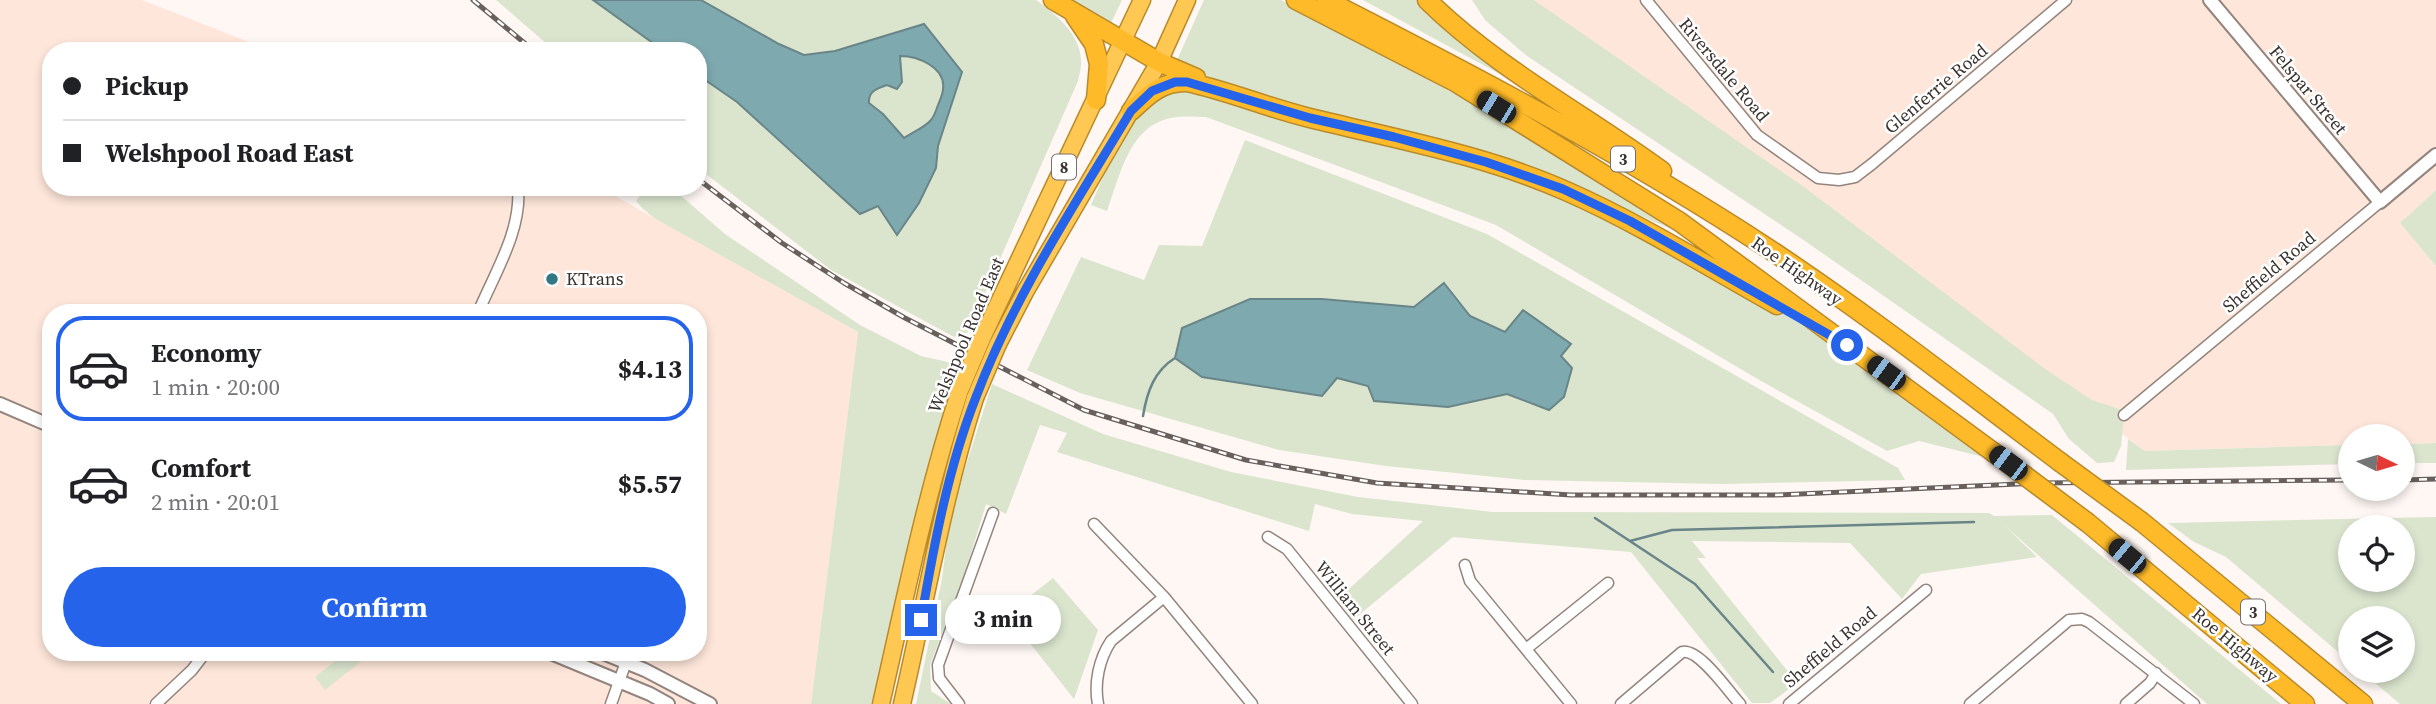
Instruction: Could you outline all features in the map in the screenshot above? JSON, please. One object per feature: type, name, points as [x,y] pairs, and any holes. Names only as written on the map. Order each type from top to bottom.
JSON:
[{"type":"highway","points":[[1053,0],[1159,62],[1251,102]]},
{"type":"highway","name":"Welshpool Road East","points":[[902,703],[937,535],[958,451],[968,394],[983,336],[1142,0]]},
{"type":"highway","name":"Welshpool Road East","points":[[881,704],[922,520],[942,447],[1024,292],[1159,62],[1187,0]]},
{"type":"highway","name":"Roe Highway","points":[[1296,0],[1457,83],[1679,222],[2088,523],[2305,704]]},
{"type":"highway","name":"Roe Highway","points":[[1326,0],[1508,94],[1623,159],[1769,250],[1909,349],[2142,522],[2363,704]]},
{"type":"highway","points":[[1427,0],[1486,51],[1622,142],[1769,250]]},
{"type":"highway","points":[[1071,12],[1094,44],[1099,64],[1096,100]]},
{"type":"highway","points":[[1131,111],[1152,91],[1175,82],[1199,85],[1310,118],[1486,162],[1563,189],[1630,221],[1847,345]]},
{"type":"street","name":"Riversdale Road","points":[[1646,0],[1757,135],[1818,177]]},
{"type":"street","name":"Glenferrie Road","points":[[1818,177],[1839,180],[1855,177],[2066,0]]},
{"type":"street","name":"Felspar Street","points":[[2210,0],[2380,202]]},
{"type":"street","name":"Sheffield Road","points":[[2124,415],[2436,155]]},
{"type":"street","points":[[482,304],[515,226],[519,196]]},
{"type":"street","points":[[0,404],[42,422]]},
{"type":"street","points":[[959,704],[939,678],[938,665],[993,513]]},
{"type":"street","points":[[1094,524],[1164,597],[1252,704]]},
{"type":"street","name":"William Street","points":[[1268,537],[1287,550],[1412,704]]},
{"type":"street","points":[[1465,565],[1467,577],[1571,704]]},
{"type":"street","points":[[1526,649],[1608,583]]},
{"type":"street","name":"Sheffield Road","points":[[1794,703],[1926,590]]},
{"type":"street","points":[[1098,704],[1097,683],[1106,648],[1164,597]]},
{"type":"street","points":[[1970,704],[2069,620],[2077,618],[2089,622],[2194,704]]},
{"type":"street","points":[[1621,704],[1682,652],[1687,651],[1698,656],[1740,704]]},
{"type":"street","points":[[156,704],[199,661]]},
{"type":"street","points":[[570,661],[668,704]]},
{"type":"street","points":[[611,704],[626,662],[667,680],[710,704]]},
{"type":"street","points":[[2126,704],[2150,683],[2156,673]]},
{"type":"shaded area","points":[[0,0],[142,0],[249,42],[42,42],[42,196],[615,196],[858,332],[811,704],[0,704]]},
{"type":"shaded area","points":[[1534,0],[2436,0],[2436,190],[2400,223],[2436,266],[2436,443],[2415,444],[2415,424],[2338,424],[2338,445],[2145,451]]},
{"type":"green space","points":[[496,0],[1036,0],[1071,33],[1080,50],[1081,65],[1078,81],[968,332],[954,337],[831,270],[707,175],[707,42],[545,42]]},
{"type":"green space","points":[[1061,0],[1122,0],[1110,25]]},
{"type":"green space","points":[[1204,0],[1281,0],[1479,107],[1671,229],[1552,177],[1491,155],[1427,136],[1266,98],[1221,83],[1177,60]]},
{"type":"green space","points":[[1363,0],[1417,0],[1465,42],[1555,104]]},
{"type":"green space","points":[[1472,0],[1534,0],[1804,187],[2048,371],[2092,400],[2128,412],[2124,415],[2121,446],[2114,462],[2097,463],[2069,439],[2053,414],[1805,241],[1527,56],[1485,20]]},
{"type":"green space","points":[[1165,85],[1394,137],[1630,221],[1847,345],[2008,463],[1919,441],[1887,451],[1761,381],[1496,225],[1206,117],[1178,117],[1149,128],[1138,138],[1130,151],[1107,211],[1091,205],[1131,111]]},
{"type":"green space","points":[[1245,140],[1487,234],[1898,468],[1905,480],[1722,484],[1525,480],[1386,466],[1279,450],[1080,393],[1027,370],[1081,257],[1144,280],[1159,245],[1202,246]]},
{"type":"green space","points":[[2436,190],[2436,266],[2400,223]]},
{"type":"green space","points":[[640,196],[681,196],[725,234],[860,325],[921,356],[961,365],[953,382],[890,642],[871,704],[811,704],[858,332],[654,218],[636,201]]},
{"type":"green space","points":[[992,384],[1103,434],[1231,472],[1358,497],[1493,512],[2052,515],[2281,704],[2207,704],[2004,525],[2037,557],[1921,574],[1902,599],[1850,543],[1692,541],[1706,558],[1697,558],[1790,674],[1792,687],[1770,703],[1752,703],[1631,552],[1453,537],[1353,620],[1337,600],[1423,521],[1352,514],[1315,504],[1309,531],[1057,452],[1067,433],[1040,425],[1006,514],[986,504],[963,580],[930,665],[931,691],[951,704],[916,704],[942,579],[950,515]]},
{"type":"green space","points":[[2128,439],[2145,451],[2338,445],[2338,464],[2126,470]]},
{"type":"green space","points":[[2436,443],[2436,463],[2415,463],[2415,444]]},
{"type":"green space","points":[[2415,517],[2436,517],[2436,704],[2400,704],[2375,683],[2415,683],[2415,606],[2338,606],[2338,652],[2226,557],[2194,542],[2168,523],[2338,519],[2338,592],[2415,592]]},
{"type":"green space","points":[[1053,578],[1098,630],[1074,699],[1007,614]]},
{"type":"green space","points":[[335,661],[362,661],[325,690],[315,677]]},
{"type":"water","points":[[593,0],[701,0],[804,55],[835,51],[924,24],[962,72],[938,146],[936,168],[919,203],[897,235],[878,206],[860,214],[737,102],[707,81],[707,42],[651,42]],"holes":[[[900,56],[922,61],[940,75],[943,89],[931,120],[904,138],[883,114],[869,103],[869,99],[874,91],[884,86],[897,89],[902,82]]]},
{"type":"water","points":[[1444,283],[1470,316],[1505,332],[1523,310],[1571,344],[1561,356],[1572,368],[1564,397],[1549,410],[1507,394],[1448,407],[1374,401],[1368,386],[1337,378],[1322,396],[1202,377],[1175,358],[1182,328],[1250,299],[1322,299],[1414,307]]},
{"type":"waterway","points":[[1143,416],[1153,383],[1162,369],[1175,358]]},
{"type":"waterway","points":[[1595,518],[1695,584],[1773,672]]},
{"type":"waterway","points":[[1630,541],[1672,530],[1974,522]]},
{"type":"railway","points":[[473,0],[523,42]]},
{"type":"railway","points":[[707,186],[782,243],[844,283],[905,318],[1084,410],[1246,460],[1377,483],[1571,495],[1776,495],[2039,483],[2338,480]]},
{"type":"railway","points":[[2415,480],[2436,479]]},
{"type":"place","name":"KTrans","points":[[552,279]]},
{"type":"route","points":[[921,620],[934,550],[958,451],[975,398],[998,344],[1024,292],[1131,111],[1152,91],[1175,82],[1199,85],[1310,118],[1486,162],[1563,189],[1630,221],[1847,345]]}]
